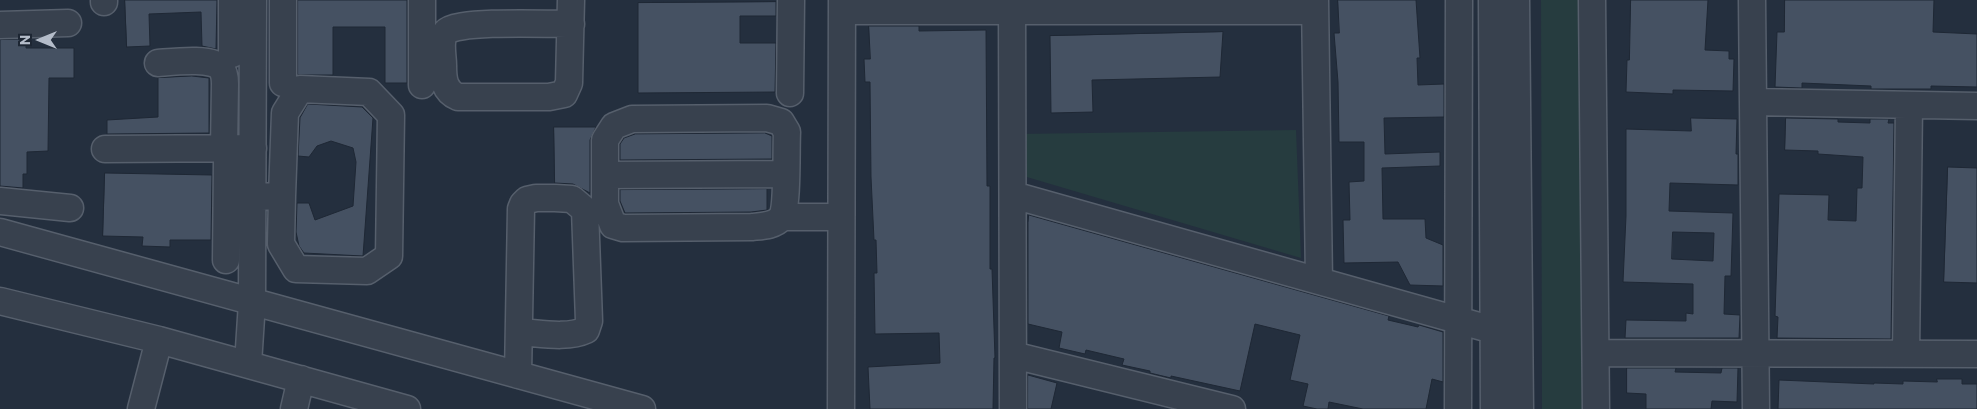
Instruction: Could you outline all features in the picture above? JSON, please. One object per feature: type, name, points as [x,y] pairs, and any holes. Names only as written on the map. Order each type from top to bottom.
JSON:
[{"type":"street","points":[[232,0],[232,54]]},
{"type":"street","points":[[248,364],[252,302],[253,0]]},
{"type":"street","points":[[283,0],[283,83]]},
{"type":"street","points":[[422,0],[422,85]]},
{"type":"street","points":[[790,93],[791,0]]},
{"type":"street","points":[[1458,409],[1460,320],[1459,0]]},
{"type":"street","points":[[1492,0],[1494,409]]},
{"type":"street","points":[[1516,0],[1520,409]]},
{"type":"street","points":[[1592,0],[1596,409]]},
{"type":"street","points":[[1752,0],[1756,409]]},
{"type":"street","points":[[841,409],[842,5],[1315,6],[1319,281]]},
{"type":"street","points":[[1012,5],[1013,409]]},
{"type":"street","points":[[571,12],[569,83],[564,94],[549,97],[458,97],[450,94],[446,88],[443,73],[442,40],[446,31],[453,27],[471,24],[571,12]]},
{"type":"street","points":[[0,25],[68,23]]},
{"type":"street","points":[[158,63],[212,62],[220,66],[224,73],[226,260]]},
{"type":"street","points":[[300,89],[370,92],[391,116],[388,256],[367,271],[296,269],[281,244],[282,196],[284,113],[300,89]]},
{"type":"street","points":[[1753,102],[1977,106]]},
{"type":"street","points":[[1906,354],[1909,105]]},
{"type":"street","points":[[782,217],[785,202],[787,132],[782,122],[767,118],[632,119],[614,126],[605,140],[605,204],[613,225],[623,228],[752,227],[772,224],[782,217],[841,217]]},
{"type":"street","points":[[1459,149],[1492,152]]},
{"type":"street","points":[[106,154],[253,155]]},
{"type":"street","points":[[605,175],[786,174]]},
{"type":"street","points":[[1013,195],[1493,330]]},
{"type":"street","points":[[253,197],[282,196]]},
{"type":"street","points":[[518,332],[561,334],[580,333],[586,330],[589,321],[585,210],[572,200],[536,198],[527,200],[522,206],[518,332],[518,376]]},
{"type":"street","points":[[0,201],[70,208]]},
{"type":"street","points":[[0,232],[642,409]]},
{"type":"street","points":[[0,301],[159,340],[408,409]]},
{"type":"street","points":[[141,409],[159,340]]},
{"type":"street","points":[[1596,354],[1977,354]]},
{"type":"street","points":[[1013,355],[1232,409]]},
{"type":"street","points":[[294,409],[301,379]]},
{"type":"green space","points":[[1541,0],[1587,0],[1588,409],[1542,409]]},
{"type":"green space","points":[[1296,130],[1301,258],[1020,175],[1018,134]]},
{"type":"building","points":[[125,0],[217,0],[216,49],[202,46],[201,12],[149,14],[150,46],[127,47]]},
{"type":"building","points":[[298,0],[407,0],[407,83],[385,83],[385,27],[333,27],[333,75],[298,75]]},
{"type":"building","points":[[1338,0],[1416,0],[1420,58],[1417,58],[1418,85],[1444,84],[1444,117],[1384,118],[1385,154],[1440,152],[1440,166],[1382,168],[1383,219],[1425,219],[1426,238],[1443,245],[1443,286],[1410,285],[1398,262],[1344,263],[1343,220],[1350,220],[1349,182],[1364,181],[1364,142],[1339,142],[1338,82],[1334,33],[1339,33]]},
{"type":"building","points":[[1631,0],[1708,0],[1705,50],[1729,51],[1729,59],[1734,59],[1733,91],[1673,90],[1673,94],[1626,92]]},
{"type":"building","points":[[1785,0],[1934,0],[1933,32],[1977,34],[1977,87],[1931,86],[1931,89],[1871,89],[1871,86],[1802,83],[1802,88],[1775,87],[1777,32],[1784,32]]},
{"type":"building","points":[[776,2],[776,16],[740,16],[740,43],[776,43],[775,92],[638,93],[638,3]]},
{"type":"building","points":[[869,26],[919,26],[919,31],[986,30],[987,186],[990,186],[990,269],[992,269],[995,358],[993,409],[870,409],[868,367],[940,363],[939,333],[875,334],[874,273],[877,273],[871,177],[870,82],[865,82],[864,59],[870,59]]},
{"type":"building","points":[[1223,32],[1220,77],[1092,80],[1093,112],[1051,113],[1050,36]]},
{"type":"building","points":[[26,39],[26,48],[74,48],[74,78],[49,78],[48,151],[27,152],[27,174],[23,174],[23,188],[0,186],[0,40]]},
{"type":"building","points":[[192,76],[209,78],[209,133],[107,134],[107,120],[158,117],[158,78]]},
{"type":"building","points":[[308,104],[362,107],[373,118],[363,256],[304,253],[299,246],[296,232],[297,203],[309,203],[315,220],[353,206],[356,162],[353,148],[331,141],[317,146],[309,157],[298,156],[300,118]]},
{"type":"building","points":[[1691,118],[1737,119],[1736,154],[1738,154],[1738,185],[1670,183],[1669,211],[1733,213],[1731,276],[1725,276],[1724,314],[1740,315],[1739,338],[1625,338],[1626,320],[1686,321],[1686,313],[1693,314],[1693,284],[1623,282],[1626,216],[1626,129],[1691,131]],"holes":[[[1673,232],[1714,233],[1713,261],[1672,259]]]},
{"type":"building","points":[[1786,118],[1838,119],[1838,122],[1870,123],[1870,119],[1889,119],[1888,123],[1894,123],[1891,339],[1777,338],[1778,317],[1775,316],[1779,194],[1829,195],[1828,220],[1856,221],[1857,188],[1862,188],[1863,157],[1818,154],[1818,151],[1785,150]]},
{"type":"building","points":[[554,127],[596,127],[590,140],[590,193],[573,184],[555,183]]},
{"type":"building","points":[[765,133],[772,136],[772,159],[620,160],[620,144],[624,138],[635,134]]},
{"type":"building","points":[[1948,167],[1977,168],[1977,283],[1944,282]]},
{"type":"building","points":[[105,173],[212,175],[211,240],[170,240],[170,247],[142,246],[143,237],[103,236]]},
{"type":"building","points":[[767,189],[767,210],[751,212],[625,213],[620,201],[620,190]]},
{"type":"building","points":[[1029,215],[1389,316],[1388,320],[1418,327],[1419,325],[1443,332],[1443,382],[1432,379],[1426,409],[1363,409],[1329,402],[1328,409],[1303,406],[1308,384],[1290,380],[1300,335],[1255,324],[1240,391],[1150,373],[1150,371],[1122,365],[1124,359],[1086,350],[1085,354],[1059,348],[1062,332],[1028,324]]},
{"type":"building","points":[[1627,368],[1676,368],[1675,372],[1721,373],[1722,368],[1738,368],[1737,402],[1712,401],[1711,409],[1646,409],[1646,394],[1627,393]]},
{"type":"building","points":[[1028,375],[1057,383],[1051,409],[1028,409]]},
{"type":"building","points":[[1937,379],[1962,379],[1962,384],[1977,384],[1977,409],[1778,409],[1779,380],[1903,384],[1903,381],[1937,382]]}]
